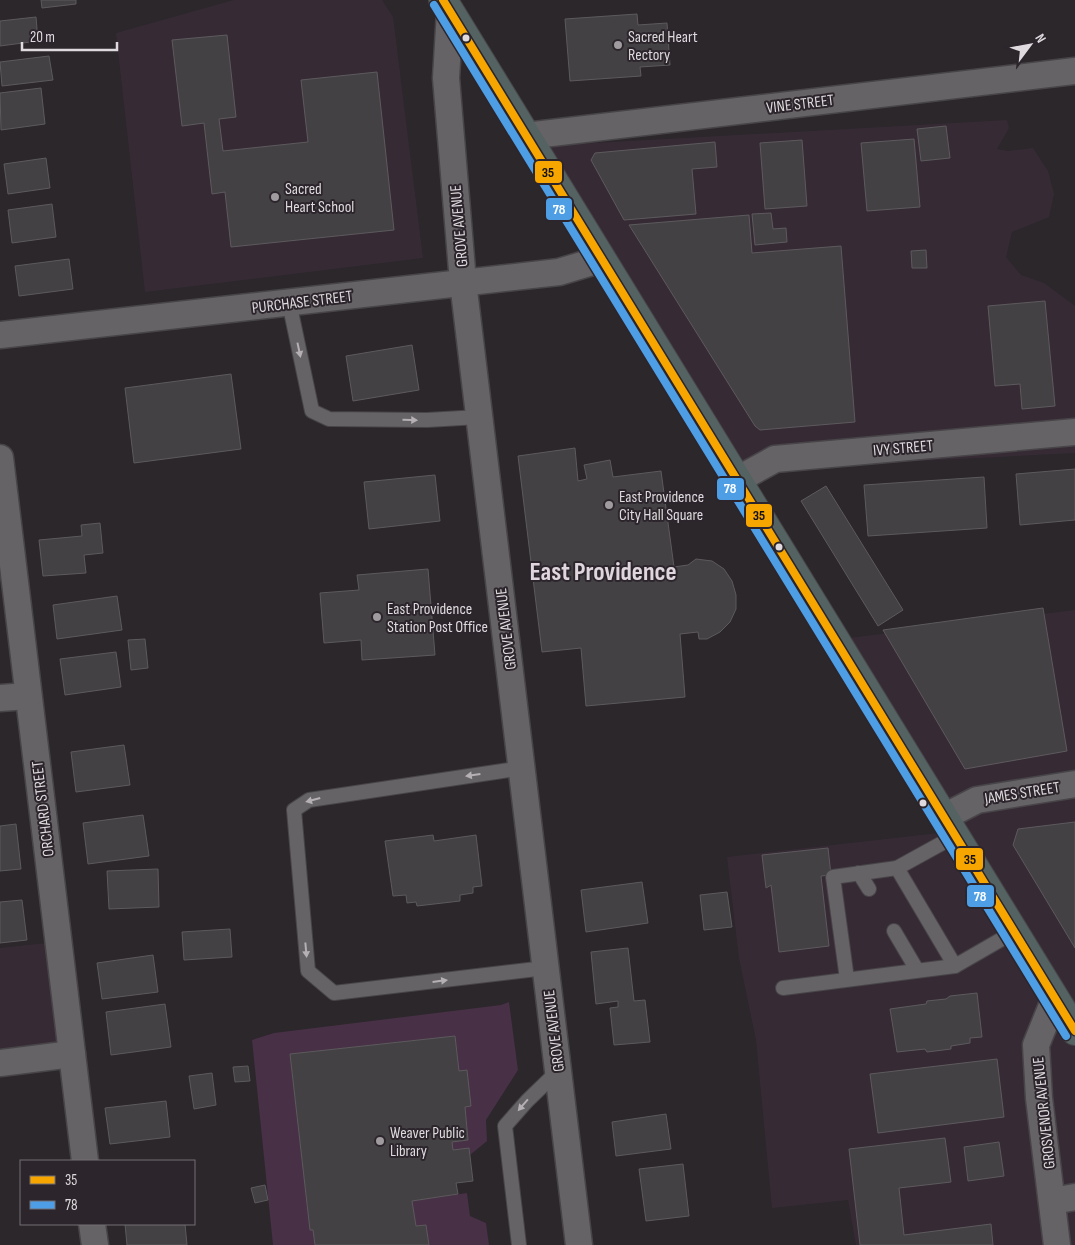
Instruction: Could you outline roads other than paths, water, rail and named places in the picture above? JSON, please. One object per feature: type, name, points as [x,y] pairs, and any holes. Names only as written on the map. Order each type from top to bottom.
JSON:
[{"type":"highway","points":[[446,6],[1075,1031]]},
{"type":"street","name":"GROVE AVENUE","points":[[446,6],[446,78],[463,282],[578,1245]]},
{"type":"street","name":"VINE STREET","points":[[526,136],[1075,71]]},
{"type":"street","name":"PURCHASE STREET","points":[[0,335],[559,272],[602,259]]},
{"type":"street","name":"IVY STREET","points":[[737,480],[775,458],[1075,432]]},
{"type":"street","name":"ORCHARD STREET","points":[[0,458],[84,1160]]},
{"type":"street","points":[[0,698],[28,696]]},
{"type":"street","name":"JAMES STREET","points":[[949,826],[977,800],[1075,784]]},
{"type":"street","name":"GROSVENOR AVENUE","points":[[1055,998],[1036,1045],[1039,1098],[1063,1199],[1057,1245]]},
{"type":"street","points":[[0,1063],[72,1054]]},
{"type":"street","points":[[92,1225],[95,1245]]},
{"type":"lane","points":[[289,302],[312,410],[329,419],[427,420],[479,417]]},
{"type":"lane","points":[[522,768],[309,800],[294,810],[308,971],[334,994],[545,968]]},
{"type":"lane","points":[[848,979],[833,877],[897,868],[949,826]]},
{"type":"lane","points":[[897,868],[955,966]]},
{"type":"lane","points":[[859,873],[869,889]]},
{"type":"lane","points":[[894,932],[917,970]]},
{"type":"lane","points":[[783,988],[955,966],[1014,932]]},
{"type":"lane","points":[[519,1245],[505,1126],[527,1101],[558,1071]]},
{"type":"place","name":"Sacred Heart Rectory","points":[[618,45]]},
{"type":"place","name":"Sacred Heart School","points":[[275,197]]},
{"type":"place","name":"East Providence City Hall Square","points":[[609,505]]},
{"type":"place","name":"East Providence Station Post Office","points":[[377,617]]},
{"type":"place","name":"Weaver Public Library","points":[[380,1141]]},
{"type":"district","name":"East Providence","points":[[603,571]]}]
